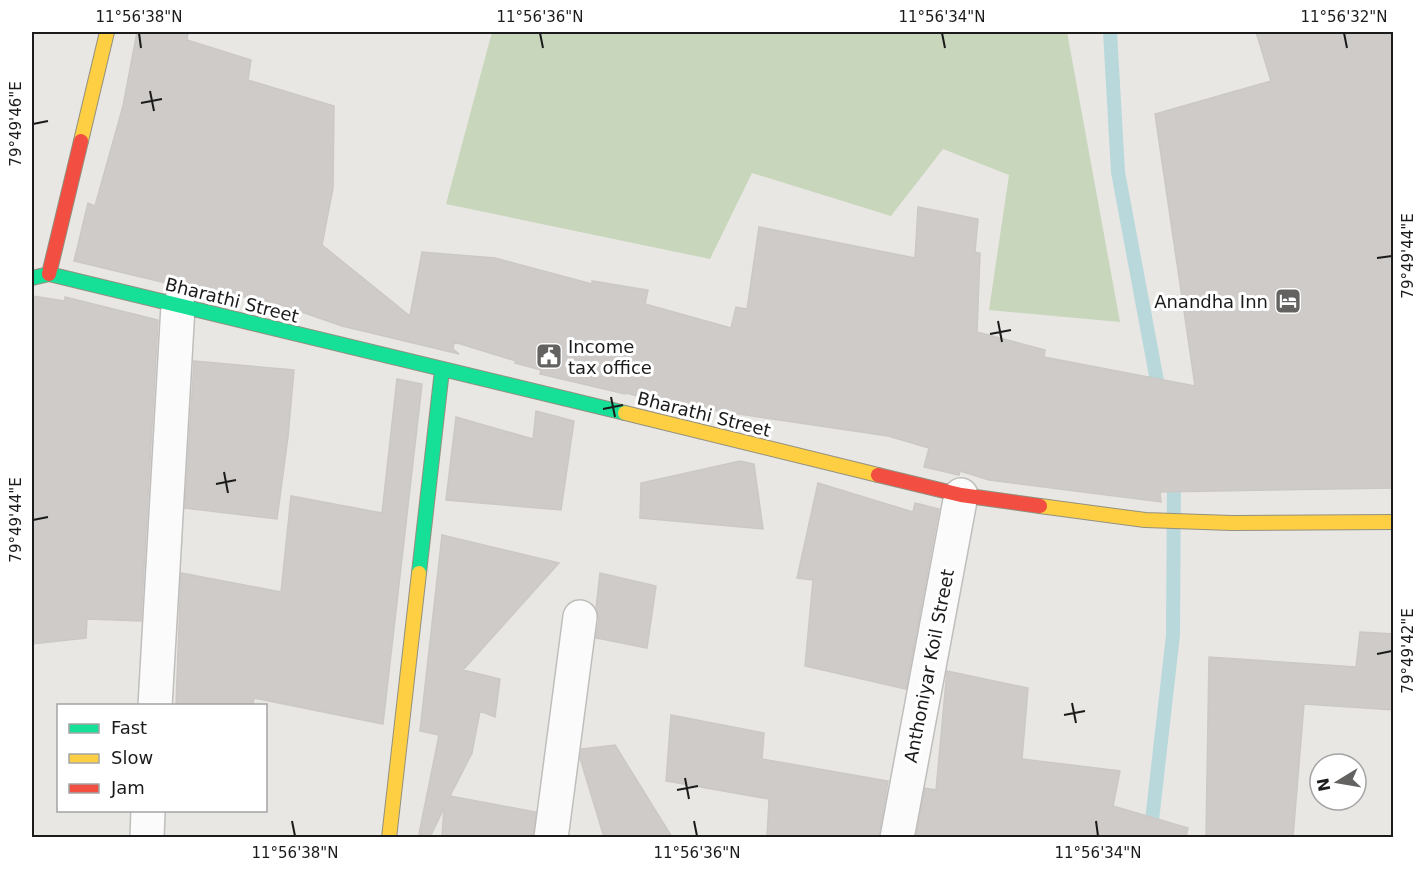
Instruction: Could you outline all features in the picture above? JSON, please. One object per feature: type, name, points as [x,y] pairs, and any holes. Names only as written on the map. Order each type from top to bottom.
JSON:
[{"type":"street","points":[[32,278],[49,274],[106,32]]},
{"type":"street","name":"Bharathi Street","points":[[49,274],[961,495],[1145,520],[1232,523],[1394,522]]},
{"type":"street","points":[[155,704],[178,306]]},
{"type":"street","points":[[389,837],[442,370]]},
{"type":"street","name":"Anthoniyar Koil Street","points":[[897,837],[961,495]]},
{"type":"street","points":[[551,837],[580,617]]},
{"type":"street","points":[[147,837],[148,812]]},
{"type":"green space","points":[[492,32],[1067,32],[1120,322],[989,310],[1009,175],[943,149],[891,216],[752,173],[710,259],[446,204]]},
{"type":"building","points":[[137,32],[188,32],[187,40],[251,60],[248,80],[334,106],[333,188],[322,245],[410,316],[422,252],[495,258],[592,284],[592,281],[648,290],[645,304],[731,328],[736,307],[747,309],[759,227],[915,258],[918,207],[978,219],[975,252],[980,253],[977,332],[1045,350],[1044,357],[1195,386],[1155,114],[1271,81],[1256,32],[1394,32],[1394,488],[1160,492],[1161,502],[989,480],[960,471],[959,475],[924,467],[929,448],[888,436],[664,403],[540,374],[541,370],[454,342],[453,349],[459,354],[342,326],[276,303],[213,291],[212,294],[74,261],[88,203],[95,206],[123,106]]},
{"type":"building","points":[[32,296],[65,301],[65,297],[158,320],[141,621],[87,619],[86,638],[32,644]]},
{"type":"building","points":[[194,361],[294,370],[277,519],[185,508]]},
{"type":"building","points":[[397,379],[422,384],[383,724],[254,698],[253,704],[176,704],[181,573],[281,592],[291,496],[382,513]]},
{"type":"building","points":[[536,411],[574,421],[561,510],[446,500],[456,417],[533,439]]},
{"type":"building","points":[[740,461],[754,464],[763,529],[640,518],[641,483]]},
{"type":"building","points":[[818,483],[913,512],[915,503],[939,509],[906,689],[805,666],[813,580],[797,578]]},
{"type":"building","points":[[442,535],[559,563],[463,670],[500,679],[495,717],[480,711],[472,753],[450,796],[536,812],[533,837],[442,837],[444,808],[430,837],[419,834],[439,735],[420,731]]},
{"type":"building","points":[[600,573],[656,586],[647,648],[596,638],[599,619],[596,608]]},
{"type":"building","points":[[1360,632],[1394,634],[1394,710],[1304,704],[1293,837],[1206,837],[1209,657],[1356,667]]},
{"type":"building","points":[[947,671],[1028,688],[1022,759],[1120,771],[1113,806],[1188,828],[1186,837],[916,837],[925,788],[936,790]]},
{"type":"building","points":[[671,715],[764,733],[762,759],[888,781],[879,837],[767,837],[769,799],[666,781]]},
{"type":"building","points":[[615,745],[672,837],[604,837],[580,758],[582,749]]},
{"type":"waterway","points":[[1110,32],[1118,172],[1160,397]]},
{"type":"waterway","points":[[1150,838],[1173,635],[1174,475]]},
{"type":"traffic: fast","points":[[32,278],[49,274],[625,413]]},
{"type":"traffic: fast","points":[[419,573],[442,370]]},
{"type":"traffic: slow","points":[[81,141],[107,32]]},
{"type":"traffic: slow","points":[[625,413],[878,475]]},
{"type":"traffic: slow","points":[[1040,506],[1145,520],[1232,523],[1394,522]]},
{"type":"traffic: slow","points":[[389,838],[419,573]]},
{"type":"traffic: jam","points":[[49,274],[81,141]]},
{"type":"traffic: jam","points":[[878,475],[961,495],[1040,506]]},
{"type":"place","name":"Anandha Inn","points":[[1288,301]]},
{"type":"place","name":"Income tax office","points":[[549,356]]}]
